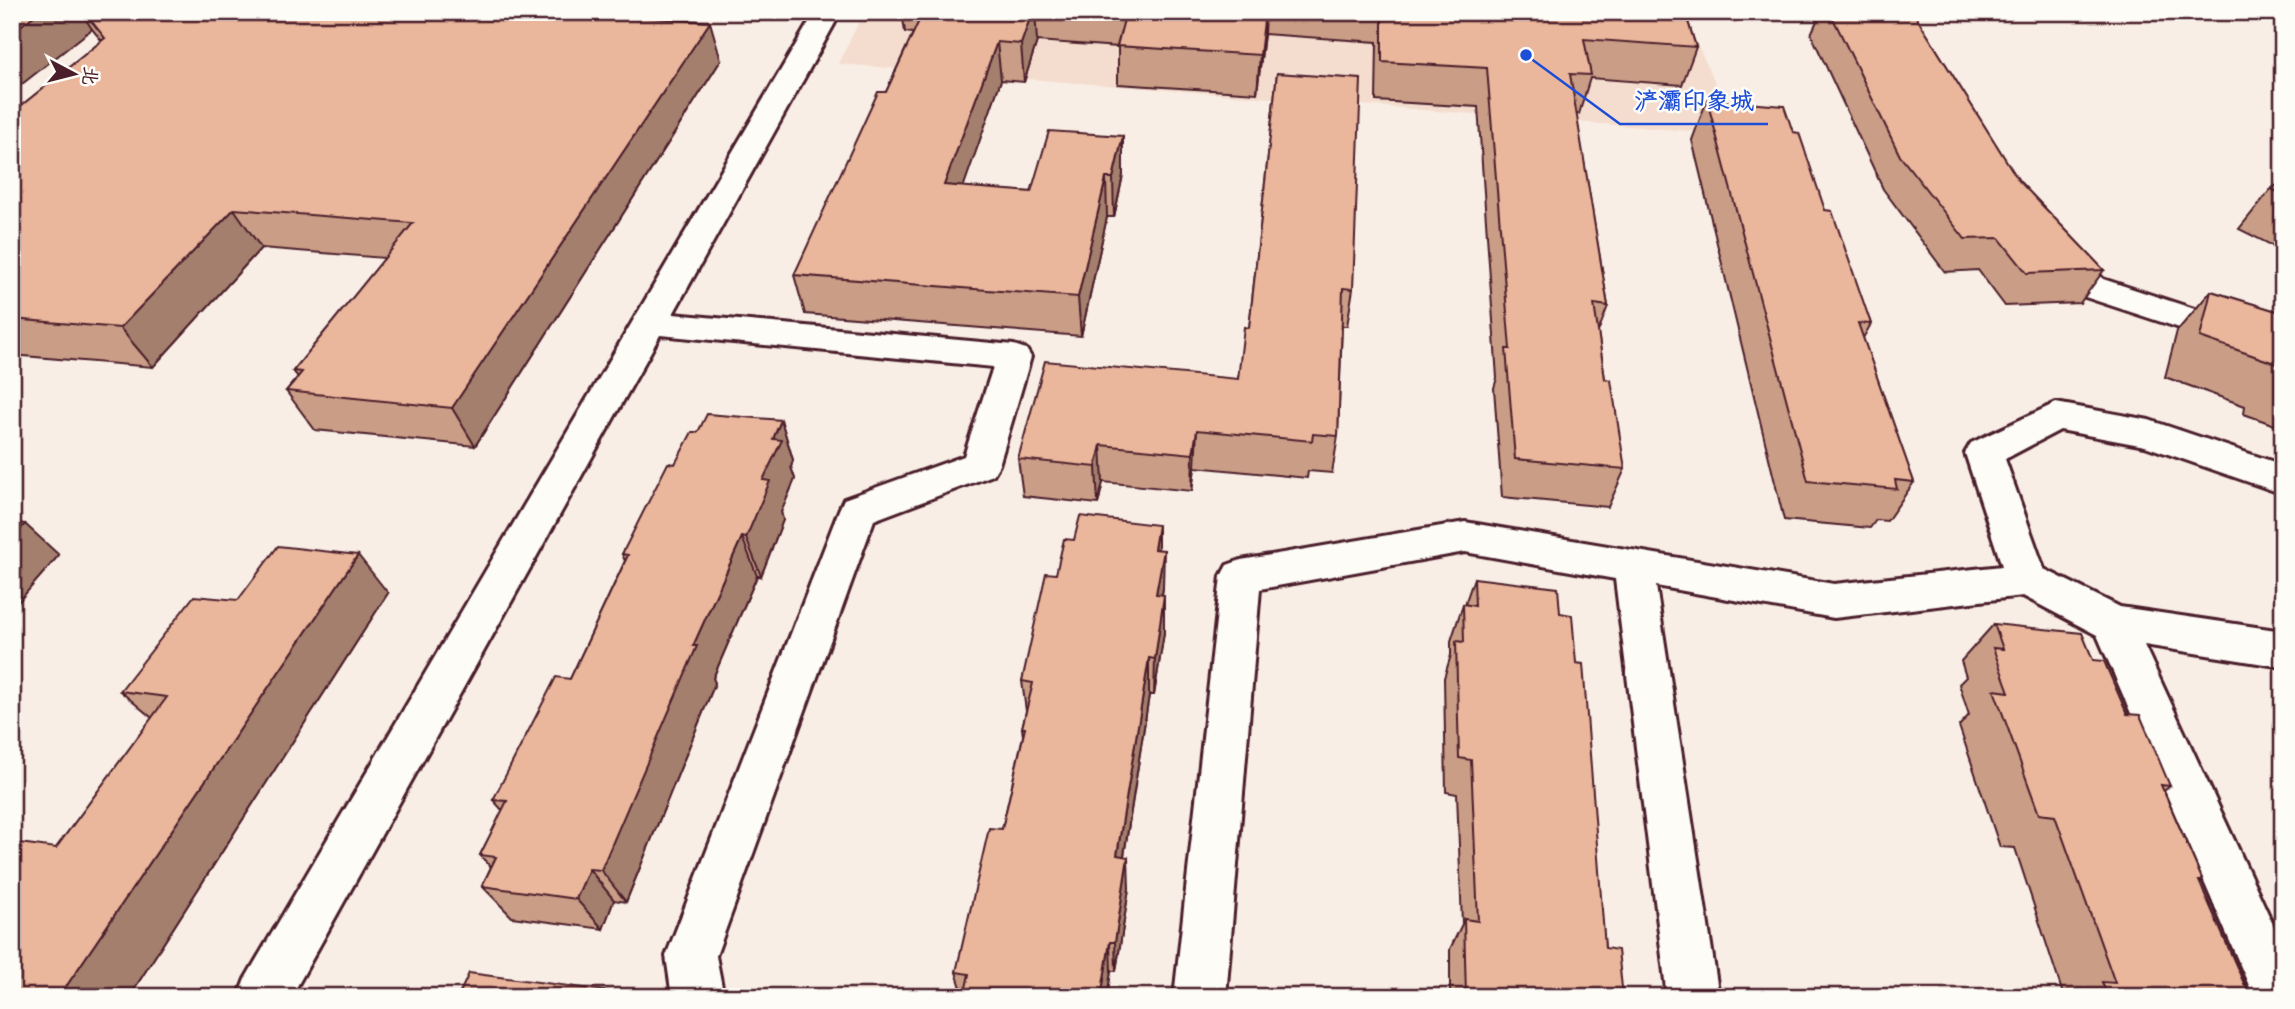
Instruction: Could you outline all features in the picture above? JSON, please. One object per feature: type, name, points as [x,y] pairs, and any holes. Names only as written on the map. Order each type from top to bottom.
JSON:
[{"type":"street","points":[[262,997],[828,12]]},
{"type":"street","points":[[2039,232],[2091,287],[2283,350]]},
{"type":"street","points":[[650,323],[1014,357],[980,465],[858,510],[691,956],[698,997]]},
{"type":"street","points":[[2026,579],[1984,453],[2056,416],[2149,433],[2283,480]]},
{"type":"street","points":[[1200,997],[1241,576],[1465,537],[1834,601],[2026,579],[2113,623],[2283,649]]},
{"type":"street","points":[[1633,566],[1693,997]]},
{"type":"street","points":[[2113,623],[2280,997]]},
{"type":"shaded area","points":[[864,12],[1682,12],[1740,135],[838,64]]},
{"type":"building","points":[[12,12],[39,12],[12,32]]},
{"type":"building","points":[[84,12],[568,12],[710,22],[452,408],[286,391],[302,372],[293,371],[413,223],[234,209],[120,328],[12,319],[12,113],[105,38]]},
{"type":"building","points":[[923,12],[1032,12],[1021,44],[997,42],[944,185],[1031,192],[1049,131],[1123,136],[1113,178],[1106,178],[1078,297],[794,275],[878,92],[886,92]]},
{"type":"building","points":[[1126,12],[1265,12],[1260,55],[1117,46]]},
{"type":"building","points":[[1382,12],[1685,12],[1696,47],[1584,39],[1591,75],[1570,74],[1608,306],[1594,304],[1605,379],[1611,380],[1625,469],[1515,459],[1506,349],[1510,349],[1487,68],[1382,62]]},
{"type":"building","points":[[1830,12],[1913,12],[2019,181],[2104,270],[2027,273],[1999,238],[1965,239],[1900,156]]},
{"type":"building","points":[[1277,73],[1361,79],[1353,289],[1343,288],[1338,436],[1313,434],[1312,441],[1197,430],[1193,454],[1101,445],[1096,467],[1018,459],[1045,361],[1238,379],[1244,327],[1249,328]]},
{"type":"building","points":[[1707,100],[1784,106],[1793,132],[1799,133],[1825,210],[1832,211],[1871,324],[1858,323],[1914,482],[1895,480],[1897,489],[1808,481]]},
{"type":"building","points":[[2283,181],[2283,194],[2271,189]]},
{"type":"building","points":[[2211,291],[2283,313],[2283,366],[2200,337]]},
{"type":"building","points":[[707,414],[781,420],[773,439],[782,440],[763,480],[770,481],[746,538],[742,537],[693,646],[697,646],[601,870],[589,869],[576,899],[482,886],[496,857],[480,855],[507,801],[493,800],[556,677],[570,679],[628,555],[622,554],[668,463],[675,464],[692,432],[698,432]]},
{"type":"building","points":[[1080,516],[1158,525],[1154,549],[1164,550],[1156,594],[1164,595],[1155,659],[1149,658],[1117,855],[1128,857],[1115,942],[1110,942],[1101,997],[964,997],[969,974],[956,972],[989,828],[1002,829],[1025,728],[1022,728],[1033,683],[1022,681],[1046,573],[1056,574],[1064,539],[1074,540]]},
{"type":"building","points":[[12,522],[25,524],[12,538]]},
{"type":"building","points":[[278,546],[358,555],[59,997],[12,997],[12,842],[56,848],[167,697],[120,691],[194,596],[238,600]]},
{"type":"building","points":[[1474,578],[1558,588],[1560,613],[1572,615],[1576,663],[1583,664],[1605,948],[1618,950],[1623,997],[1466,997],[1464,919],[1478,921],[1471,760],[1459,758],[1456,641],[1464,642],[1463,604],[1475,606]]},
{"type":"building","points":[[1994,624],[2082,633],[2093,660],[2104,661],[2127,714],[2140,715],[2170,786],[2161,785],[2203,881],[2199,881],[2250,997],[2108,997],[2102,982],[2115,983],[2055,816],[2039,814],[1994,690],[2009,692],[1993,648],[2003,649]]},
{"type":"building","points":[[469,973],[630,994],[629,997],[458,997]]},
{"type":"place","name":"浐灞印象城","points":[[1526,55]]}]
